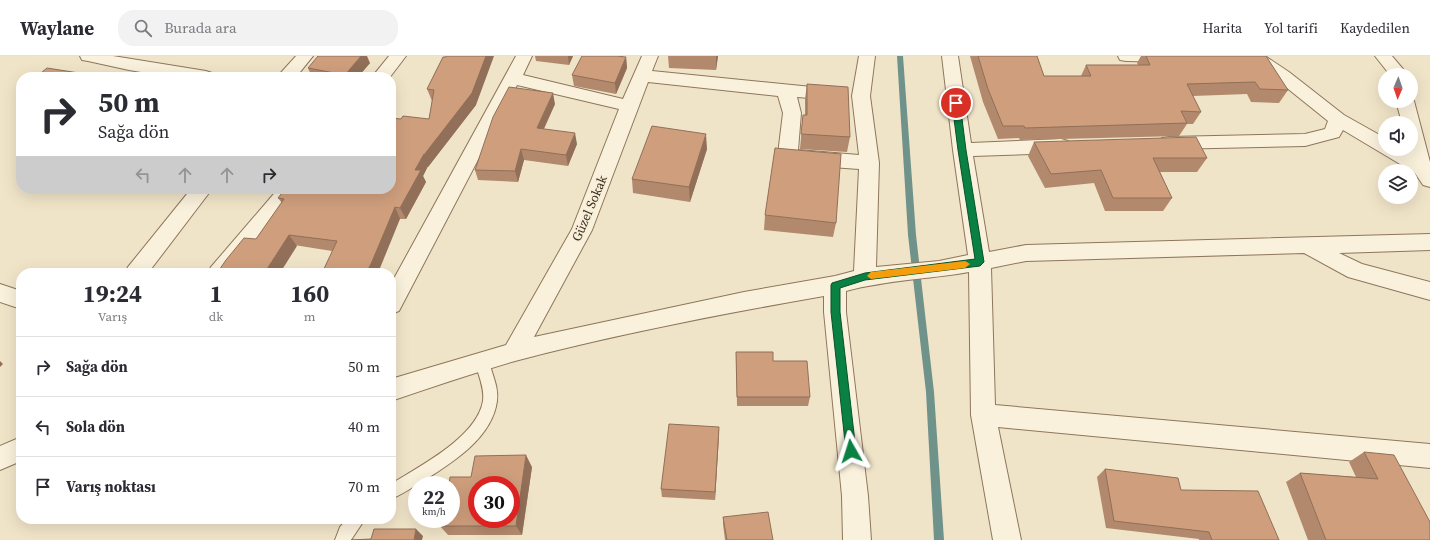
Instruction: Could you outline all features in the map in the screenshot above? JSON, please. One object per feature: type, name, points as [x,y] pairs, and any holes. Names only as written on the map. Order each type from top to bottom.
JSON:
[{"type":"street","points":[[88,56],[129,65],[174,72]]},
{"type":"street","points":[[291,72],[305,56]]},
{"type":"street","points":[[384,72],[398,56]]},
{"type":"street","points":[[396,296],[524,56]]},
{"type":"street","name":"Güzel Sokak","points":[[514,352],[582,230],[629,106],[650,56]]},
{"type":"street","points":[[865,277],[869,163],[862,96],[867,56]]},
{"type":"street","points":[[950,56],[962,150],[980,262],[983,415],[1007,540]]},
{"type":"street","points":[[1126,56],[1184,57]]},
{"type":"street","points":[[1245,56],[1283,76],[1338,119],[1378,143]]},
{"type":"street","points":[[1383,56],[1393,68]]},
{"type":"street","points":[[642,76],[786,91],[862,96]]},
{"type":"street","points":[[512,78],[629,106]]},
{"type":"street","points":[[786,91],[792,113],[788,154],[804,158],[869,163]]},
{"type":"street","points":[[1149,144],[1305,140],[1332,133],[1338,119]]},
{"type":"street","points":[[962,150],[1079,146]]},
{"type":"street","points":[[1418,147],[1426,174]]},
{"type":"street","points":[[1399,156],[1426,174]]},
{"type":"street","points":[[140,268],[198,194]]},
{"type":"street","points":[[223,268],[285,194]]},
{"type":"street","points":[[396,389],[484,370],[514,352],[570,338],[744,301],[835,285],[865,277],[940,268],[1026,253],[1305,244],[1430,242]]},
{"type":"street","points":[[1305,244],[1356,271],[1430,291]]},
{"type":"street","points":[[835,285],[836,312],[856,496],[857,540]]},
{"type":"street","points":[[0,293],[16,298]]},
{"type":"street","points":[[983,415],[1302,446],[1430,456]]},
{"type":"street","points":[[0,458],[16,451]]},
{"type":"lane","points":[[396,489],[462,446],[487,415],[490,400],[484,370]]},
{"type":"lane","points":[[343,540],[353,524]]},
{"type":"building","points":[[318,56],[361,56],[348,72],[329,72],[308,68]]},
{"type":"building","points":[[486,56],[472,93],[424,154],[415,170],[421,170],[400,208],[395,207],[369,268],[324,268],[337,241],[289,235],[268,268],[220,268],[244,238],[256,239],[284,199],[278,198],[281,194],[396,194],[396,118],[401,119],[403,116],[429,119],[434,90],[427,89],[443,57]]},
{"type":"building","points":[[582,56],[626,57],[615,83],[572,75]]},
{"type":"building","points":[[978,56],[1037,56],[1044,76],[1091,76],[1086,65],[1150,65],[1146,56],[1266,56],[1288,90],[1260,89],[1255,82],[1187,84],[1201,112],[1181,111],[1187,123],[1025,128],[1024,126],[1003,126],[988,89]]},
{"type":"building","points":[[47,68],[73,72],[42,72]]},
{"type":"building","points":[[807,84],[848,87],[850,137],[801,134],[803,115],[807,115]]},
{"type":"building","points":[[509,87],[553,93],[537,128],[575,133],[566,155],[521,149],[515,171],[475,170],[493,117]]},
{"type":"building","points":[[652,126],[706,134],[689,187],[632,179]]},
{"type":"building","points":[[1196,137],[1207,158],[1153,158],[1172,198],[1113,198],[1101,170],[1051,174],[1034,142]]},
{"type":"building","points":[[775,148],[841,154],[836,223],[765,215]]},
{"type":"building","points":[[736,352],[773,352],[773,361],[807,361],[810,397],[737,397]]},
{"type":"building","points":[[669,424],[719,427],[715,492],[661,489]]},
{"type":"building","points":[[1364,452],[1394,455],[1430,522],[1430,540],[1326,540],[1300,473],[1378,479]]},
{"type":"building","points":[[526,455],[520,498],[520,476],[471,476],[475,456]]},
{"type":"building","points":[[1105,469],[1178,478],[1181,490],[1258,491],[1279,540],[1212,540],[1209,532],[1114,521]]},
{"type":"building","points":[[460,477],[468,477],[468,526],[460,526]]},
{"type":"building","points":[[768,512],[773,540],[727,540],[723,517]]},
{"type":"building","points":[[374,529],[416,529],[414,540],[351,540],[371,539]]},
{"type":"waterway","points":[[900,56],[912,235],[930,392],[939,540]]},
{"type":"slow traffic","points":[[871,276],[965,264]]},
{"type":"route","points":[[851,451],[836,312],[835,285],[865,277],[980,262],[956,103]]}]
